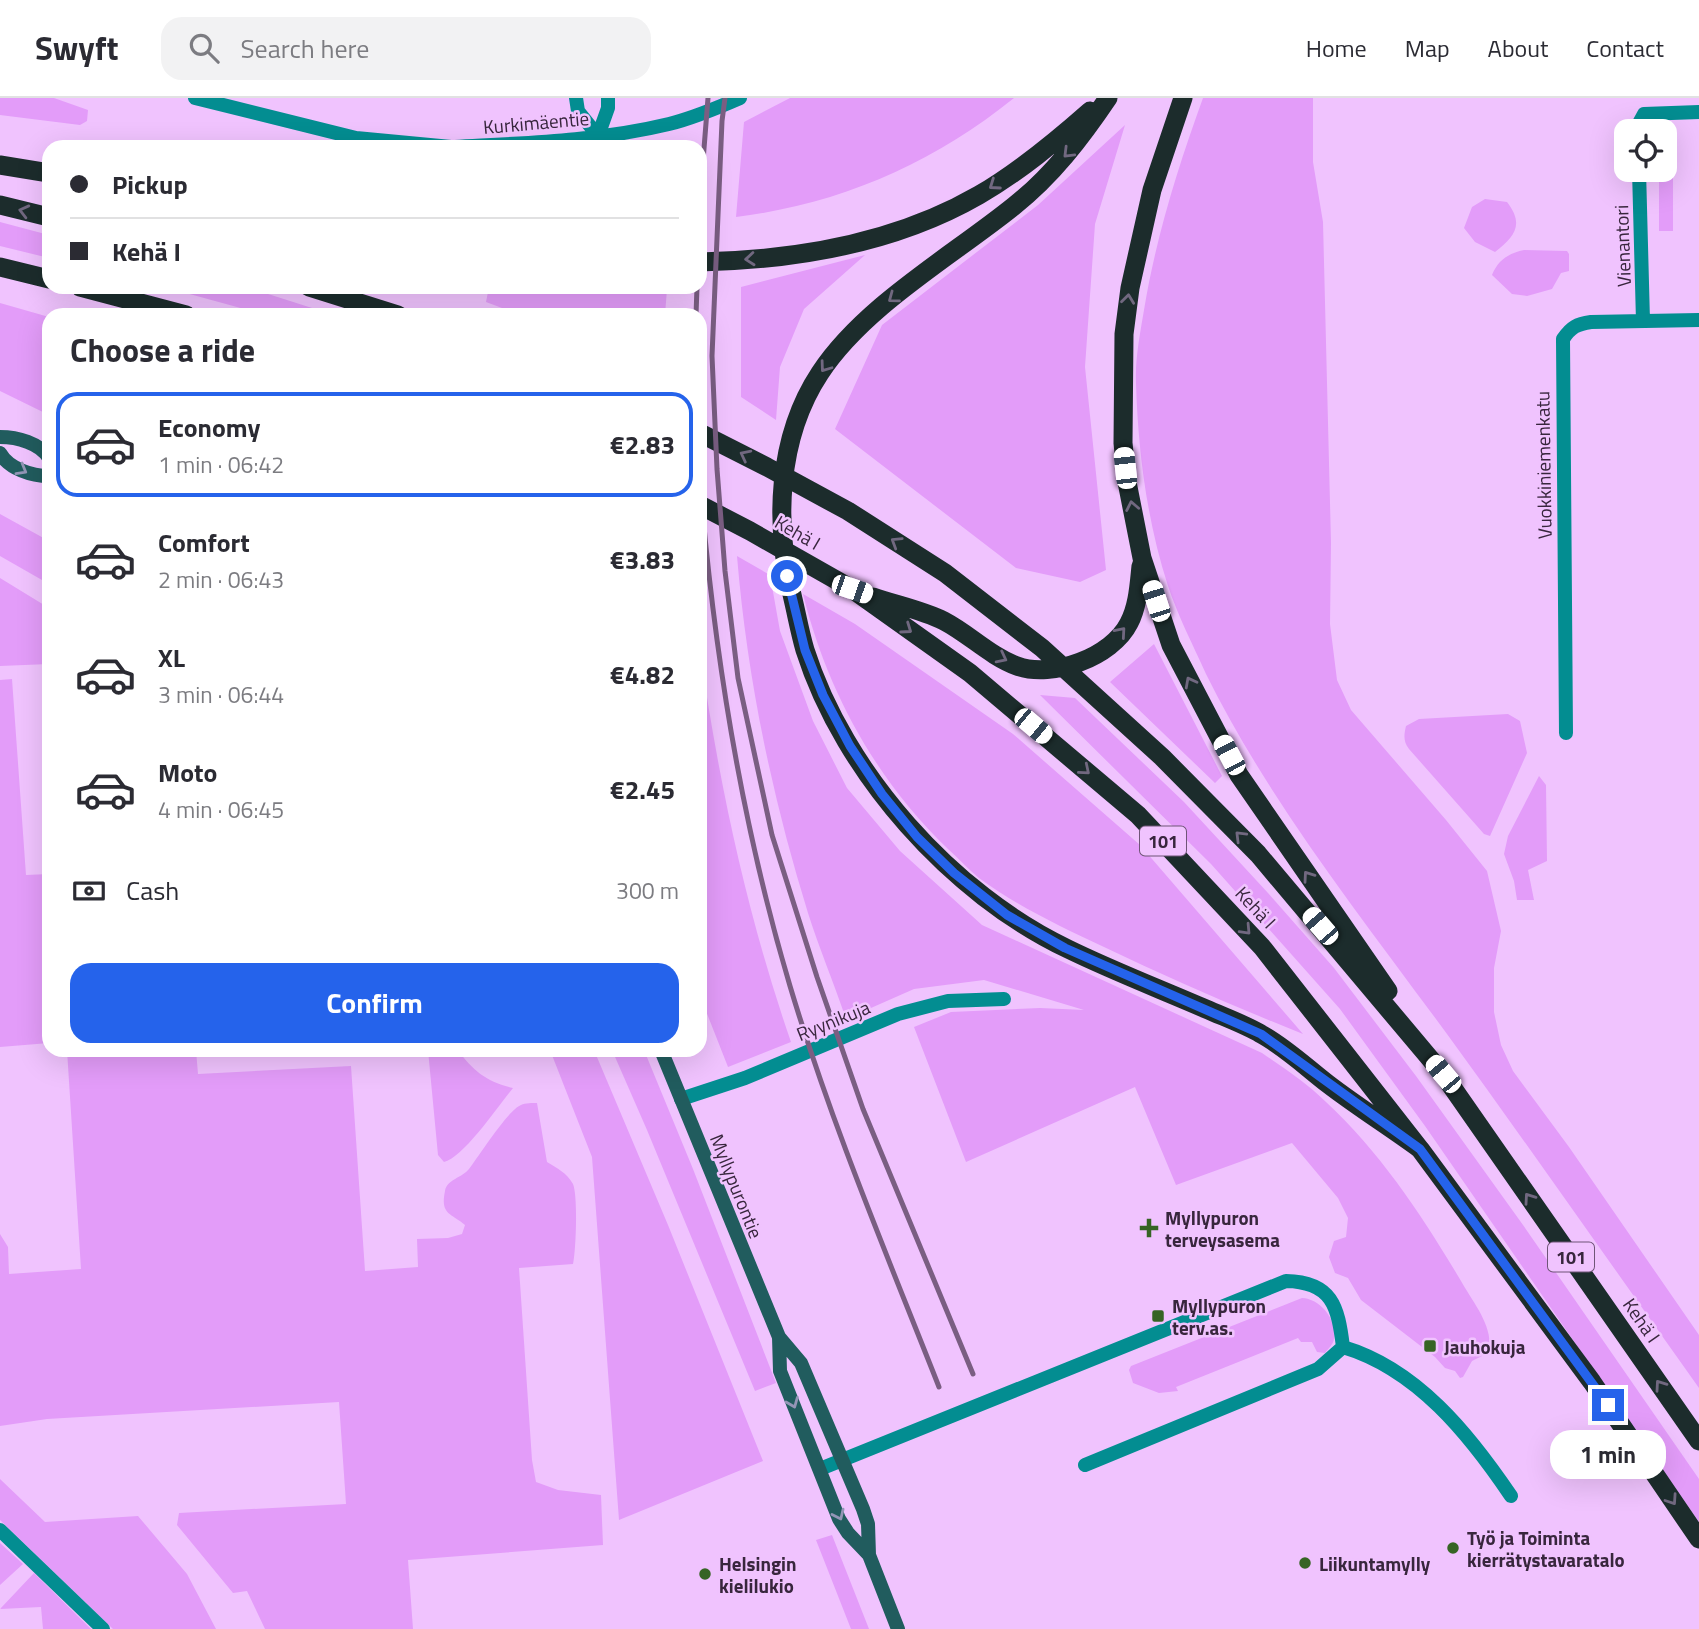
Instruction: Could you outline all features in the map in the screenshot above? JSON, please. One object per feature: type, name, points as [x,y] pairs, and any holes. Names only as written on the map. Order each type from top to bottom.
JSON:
[{"type":"highway","points":[[707,262],[801,255],[893,233],[979,195],[1054,143],[1107,98]]},
{"type":"highway","points":[[1107,98],[1077,144],[1018,203],[870,315],[820,372],[794,427],[782,493],[782,535],[787,576],[805,650],[823,695],[850,746],[882,794],[917,837],[954,873],[1007,915],[1065,948],[1261,1034],[1420,1149]]},
{"type":"highway","points":[[1183,98],[1152,190],[1129,288],[1124,334],[1123,443],[1127,482],[1142,558],[1171,645],[1239,775],[1364,954],[1443,1074]]},
{"type":"highway","points":[[0,165],[42,172]]},
{"type":"highway","points":[[0,205],[42,216]]},
{"type":"highway","points":[[0,267],[42,277]]},
{"type":"highway","points":[[106,294],[160,308]]},
{"type":"highway","points":[[331,294],[376,308]]},
{"type":"highway","name":"Kehä I","points":[[707,437],[848,512],[945,573],[996,611],[1065,667],[1162,757],[1258,854],[1443,1074],[1699,1441]]},
{"type":"highway","name":"Kehä I","points":[[707,509],[852,589],[970,673],[1138,815],[1262,947],[1420,1149],[1592,1382],[1699,1539]]},
{"type":"highway","points":[[852,589],[944,621],[987,650],[1018,666],[1043,669],[1065,667],[1091,657],[1109,646],[1129,625],[1137,601],[1142,558]]},
{"type":"main road","points":[[0,437],[18,437],[42,451]]},
{"type":"main road","points":[[0,453],[4,459],[33,476],[42,476]]},
{"type":"main road","name":"Myllypurontie","points":[[664,1057],[779,1337],[800,1363],[868,1524],[869,1555],[898,1629]]},
{"type":"main road","name":"Myllypurontie","points":[[779,1337],[780,1371],[839,1519],[869,1555]]},
{"type":"street","name":"Kurkimäentie","points":[[195,98],[356,138],[378,140]]},
{"type":"street","points":[[576,98],[578,111],[598,136]]},
{"type":"street","points":[[598,136],[608,108],[608,98]]},
{"type":"street","name":"Kurkimäentie","points":[[565,140],[670,124],[740,98]]},
{"type":"street","points":[[1641,119],[1644,114],[1699,112]]},
{"type":"street","name":"Vienantori","points":[[1639,182],[1643,321]]},
{"type":"street","name":"Vuokkiniemenkatu","points":[[1566,733],[1563,339],[1568,330],[1578,324],[1699,320]]},
{"type":"street","name":"Ryynikuja","points":[[681,1099],[724,1086],[898,1014],[948,1001],[1004,999]]},
{"type":"street","points":[[820,1469],[1286,1281],[1306,1282],[1321,1288],[1332,1303],[1340,1322],[1343,1347]]},
{"type":"street","points":[[1085,1465],[1318,1370],[1343,1347]]},
{"type":"street","points":[[1343,1347],[1367,1354],[1388,1365],[1414,1385],[1463,1431],[1511,1496]]},
{"type":"street","points":[[0,1530],[103,1629]]},
{"type":"shaded area","points":[[0,98],[54,98],[88,110],[87,121],[80,125],[0,115]]},
{"type":"shaded area","points":[[790,98],[1014,98],[951,143],[883,177],[812,202],[736,217],[744,122]]},
{"type":"shaded area","points":[[1203,98],[1313,98],[1313,162],[1323,222],[1331,543],[1330,624],[1337,680],[1351,710],[1487,871],[1501,931],[1494,968],[1494,1012],[1501,1045],[1513,1071],[1699,1335],[1699,1388],[1288,814],[1231,722],[1206,674],[1172,597],[1154,536],[1145,486],[1139,434],[1136,365],[1139,337],[1161,229]]},
{"type":"shaded area","points":[[1125,125],[1095,224],[1085,367],[1106,570],[1080,582],[1016,568],[835,429],[882,325],[1038,205]]},
{"type":"shaded area","points":[[1659,182],[1673,182],[1673,231],[1659,231]]},
{"type":"shaded area","points":[[1485,199],[1507,202],[1515,217],[1512,236],[1495,252],[1475,242],[1464,228],[1472,207]]},
{"type":"shaded area","points":[[0,222],[42,233],[42,256],[0,246]]},
{"type":"shaded area","points":[[1524,250],[1567,251],[1569,271],[1561,273],[1552,289],[1527,296],[1512,294],[1492,275],[1497,265],[1505,258]]},
{"type":"shaded area","points":[[865,255],[804,309],[780,367],[776,420],[741,397],[741,287]]},
{"type":"shaded area","points":[[190,294],[268,294],[312,308],[240,308]]},
{"type":"shaded area","points":[[488,294],[667,294],[666,308],[502,308],[486,302]]},
{"type":"shaded area","points":[[0,303],[42,315],[42,412],[0,391]]},
{"type":"shaded area","points":[[0,514],[42,537],[42,580],[0,556]]},
{"type":"shaded area","points":[[737,556],[770,575],[780,631],[813,721],[847,788],[900,851],[982,925],[1262,1053],[1319,1095],[1365,1142],[1416,1210],[1486,1325],[1490,1344],[1488,1353],[1472,1361],[1463,1377],[1460,1378],[1455,1371],[1445,1368],[1435,1357],[1361,1300],[1348,1278],[1335,1273],[1329,1257],[1334,1241],[1346,1237],[1348,1218],[1338,1198],[1292,1143],[1176,1185],[1135,1087],[966,1162],[914,1027],[951,1012],[1040,1008],[1084,1010],[984,980],[914,989],[846,1019],[808,913],[772,781],[747,647]]},
{"type":"shaded area","points":[[0,578],[42,604],[42,664],[0,666]]},
{"type":"shaded area","points":[[803,594],[855,624],[1013,734],[1140,845],[1303,1034],[1072,932],[1009,898],[975,875],[922,822],[877,764],[840,699],[813,630]]},
{"type":"shaded area","points":[[1154,644],[1222,776],[1215,783],[1110,682]]},
{"type":"shaded area","points":[[12,679],[26,875],[42,874],[42,1044],[0,1047],[0,680]]},
{"type":"shaded area","points":[[707,694],[736,849],[761,946],[791,1042],[728,1067],[707,1014]]},
{"type":"shaded area","points":[[1040,695],[1075,698],[1184,802],[1334,968],[1523,1225],[1699,1479],[1699,1522],[1425,1126],[1340,1009],[1211,864]]},
{"type":"shaded area","points":[[1508,714],[1520,721],[1527,753],[1490,836],[1484,834],[1409,749],[1405,732],[1406,726],[1419,719]]},
{"type":"shaded area","points":[[1539,776],[1546,785],[1547,861],[1528,870],[1534,900],[1517,900],[1514,881],[1504,854],[1508,836]]},
{"type":"shaded area","points":[[67,1057],[197,1057],[198,1074],[351,1066],[365,1271],[418,1267],[417,1239],[448,1238],[462,1234],[465,1225],[445,1209],[446,1187],[469,1169],[515,1109],[523,1104],[537,1103],[547,1162],[571,1180],[575,1190],[576,1223],[573,1264],[519,1268],[532,1460],[536,1482],[558,1490],[601,1495],[603,1545],[408,1560],[413,1629],[265,1629],[247,1591],[233,1593],[177,1525],[179,1513],[346,1504],[339,1402],[47,1419],[0,1426],[0,1234],[8,1247],[9,1274],[81,1269]]},
{"type":"shaded area","points":[[429,1057],[464,1057],[481,1075],[513,1088],[461,1151],[444,1162],[438,1155]]},
{"type":"shaded area","points":[[553,1057],[597,1057],[763,1461],[619,1520],[592,1157]]},
{"type":"shaded area","points":[[615,1057],[647,1057],[776,1383],[755,1391]]},
{"type":"shaded area","points":[[1302,1298],[1321,1306],[1333,1324],[1334,1340],[1325,1353],[1317,1352],[1312,1342],[1301,1342],[1298,1338],[1176,1387],[1178,1391],[1159,1393],[1133,1383],[1129,1370],[1131,1366]]},
{"type":"shaded area","points":[[0,1479],[45,1522],[138,1516],[187,1574],[216,1629],[113,1629],[0,1520]]},
{"type":"shaded area","points":[[832,1535],[869,1629],[851,1629],[816,1540]]},
{"type":"shaded area","points":[[0,1543],[23,1564],[0,1585]]},
{"type":"shaded area","points":[[34,1573],[91,1629],[43,1629],[41,1607],[0,1609]]},
{"type":"railway","points":[[705,140],[708,98]]},
{"type":"railway","points":[[725,98],[712,356],[725,571],[738,678],[772,835],[817,977],[863,1109],[973,1374]]},
{"type":"railway","points":[[696,308],[697,294]]},
{"type":"railway","points":[[707,555],[722,673],[744,800],[757,862],[790,986],[823,1088],[860,1188],[939,1387]]},
{"type":"place","name":"Myllypuron terveysasema","points":[[1149,1228]]},
{"type":"place","name":"Myllypuron terv.as.","points":[[1158,1316]]},
{"type":"place","name":"Jauhokuja","points":[[1430,1346]]},
{"type":"place","name":"Työ ja Toiminta kierrätystavaratalo","points":[[1453,1548]]},
{"type":"place","name":"Liikuntamylly","points":[[1305,1563]]},
{"type":"place","name":"Helsingin kielilukio","points":[[705,1574]]},
{"type":"route","points":[[787,576],[805,650],[823,695],[850,746],[882,794],[917,837],[954,873],[1007,915],[1065,948],[1261,1034],[1420,1149],[1608,1405]]}]
